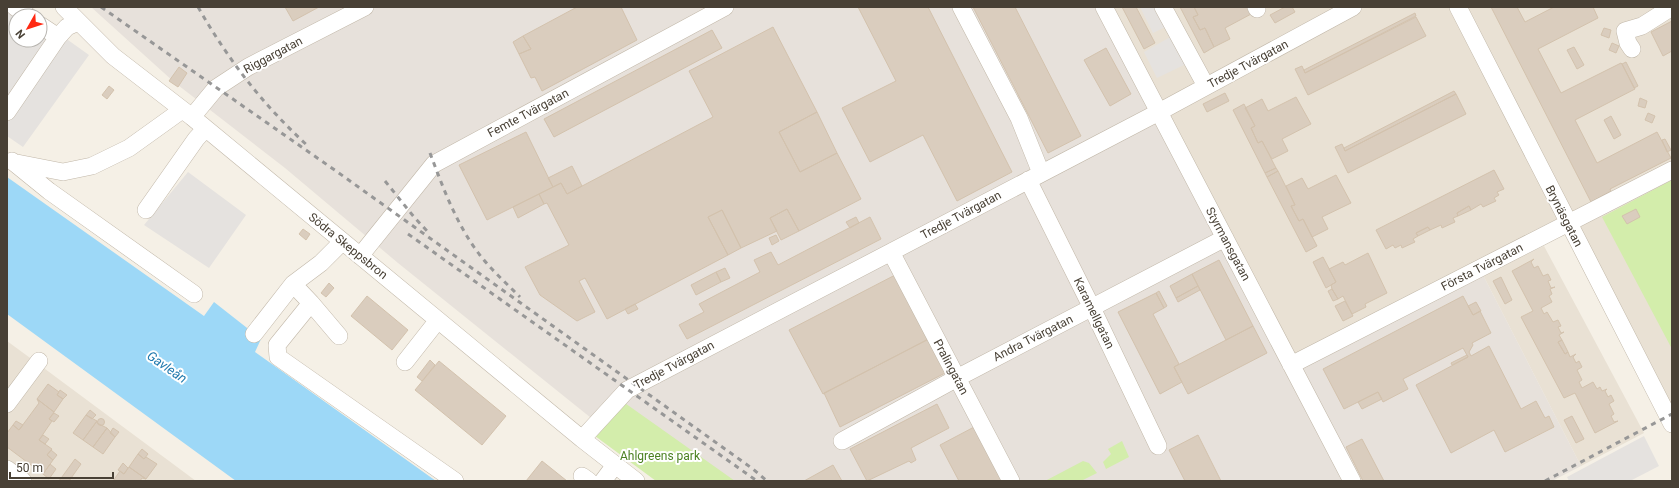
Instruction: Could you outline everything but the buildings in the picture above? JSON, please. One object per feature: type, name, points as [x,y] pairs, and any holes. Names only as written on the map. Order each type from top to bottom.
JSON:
[{"type":"street","name":"Södra Skeppsbron","points":[[64,7],[113,56],[187,114],[582,439],[636,481]]},
{"type":"street","name":"Riggargatan","points":[[9,160],[63,172],[92,166],[129,148],[187,114],[216,88],[248,67],[365,7]]},
{"type":"street","name":"Femte Tvärgatan","points":[[360,256],[434,164],[725,7]]},
{"type":"street","name":"Karamellgatan","points":[[961,7],[1019,118],[1035,177],[1092,308],[1158,446]]},
{"type":"street","name":"Styrmansgatan","points":[[1104,7],[1352,481]]},
{"type":"street","points":[[1163,7],[1206,86]]},
{"type":"street","name":"Tredje Tvärgatan","points":[[582,439],[627,390],[1159,112],[1353,7]]},
{"type":"street","name":"Brynäsgatan","points":[[1458,7],[1672,424]]},
{"type":"street","points":[[1632,49],[1628,43],[1625,31],[1642,26],[1672,7]]},
{"type":"street","points":[[7,112],[58,37],[67,28],[78,22]]},
{"type":"street","points":[[48,30],[58,37]]},
{"type":"street","points":[[146,210],[205,129]]},
{"type":"street","points":[[9,160],[49,191],[194,294]]},
{"type":"street","name":"Första Tvärgatan","points":[[1291,365],[1672,170]]},
{"type":"street","name":"Andra Tvärgatan","points":[[842,441],[957,378],[1225,238]]},
{"type":"street","points":[[254,334],[292,284],[321,262],[342,242]]},
{"type":"street","name":"Pralingatan","points":[[891,252],[1011,481]]},
{"type":"street","points":[[292,284],[311,303],[339,336]]},
{"type":"street","points":[[279,301],[300,316]]},
{"type":"street","points":[[311,303],[276,345],[278,357],[455,481]]},
{"type":"street","points":[[404,362],[438,320]]},
{"type":"street","points":[[7,404],[39,361]]},
{"type":"street","points":[[603,481],[615,465]]},
{"type":"street","points":[[7,469],[23,481]]},
{"type":"shaded area","points":[[7,7],[8,48],[48,48],[48,26],[89,55],[23,147],[7,136]]},
{"type":"shaded area","points":[[91,7],[1098,7],[1290,371],[1483,275],[1581,466],[1552,481],[677,481],[621,442],[398,263],[285,168],[174,82]]},
{"type":"shaded area","points":[[1108,7],[1672,7],[1672,424],[1568,223],[1291,365]]},
{"type":"shaded area","points":[[1140,7],[1157,7],[1167,26],[1153,33]]},
{"type":"shaded area","points":[[1172,36],[1186,64],[1157,78],[1144,52]]},
{"type":"shaded area","points":[[188,172],[246,215],[209,268],[144,225]]},
{"type":"shaded area","points":[[1544,246],[1644,433],[1581,466],[1483,275]]},
{"type":"shaded area","points":[[7,341],[37,363],[196,481],[7,481]]},
{"type":"shaded area","points":[[1644,436],[1659,466],[1630,481],[1569,481],[1567,477]]},
{"type":"green space","points":[[1672,180],[1672,349],[1602,217]]},
{"type":"green space","name":"Ahlgreens park","points":[[622,401],[735,481],[656,481],[595,436]]},
{"type":"green space","points":[[1122,441],[1129,457],[1106,469],[1103,462],[1111,454],[1108,449]]},
{"type":"green space","points":[[1083,461],[1089,463],[1097,473],[1081,481],[1045,481]]},
{"type":"water","name":"Gavleån","points":[[7,177],[204,316],[214,302],[261,339],[255,352],[436,481],[236,481],[7,314]]},
{"type":"railway","points":[[101,7],[336,171],[753,469],[767,481]]},
{"type":"railway","points":[[198,7],[222,46],[248,82],[292,131],[309,147]]},
{"type":"railway","points":[[430,153],[460,225],[484,261],[520,297]]},
{"type":"railway","points":[[385,181],[428,232]]},
{"type":"railway","points":[[408,234],[757,481]]},
{"type":"railway","points":[[1545,481],[1672,414]]}]
